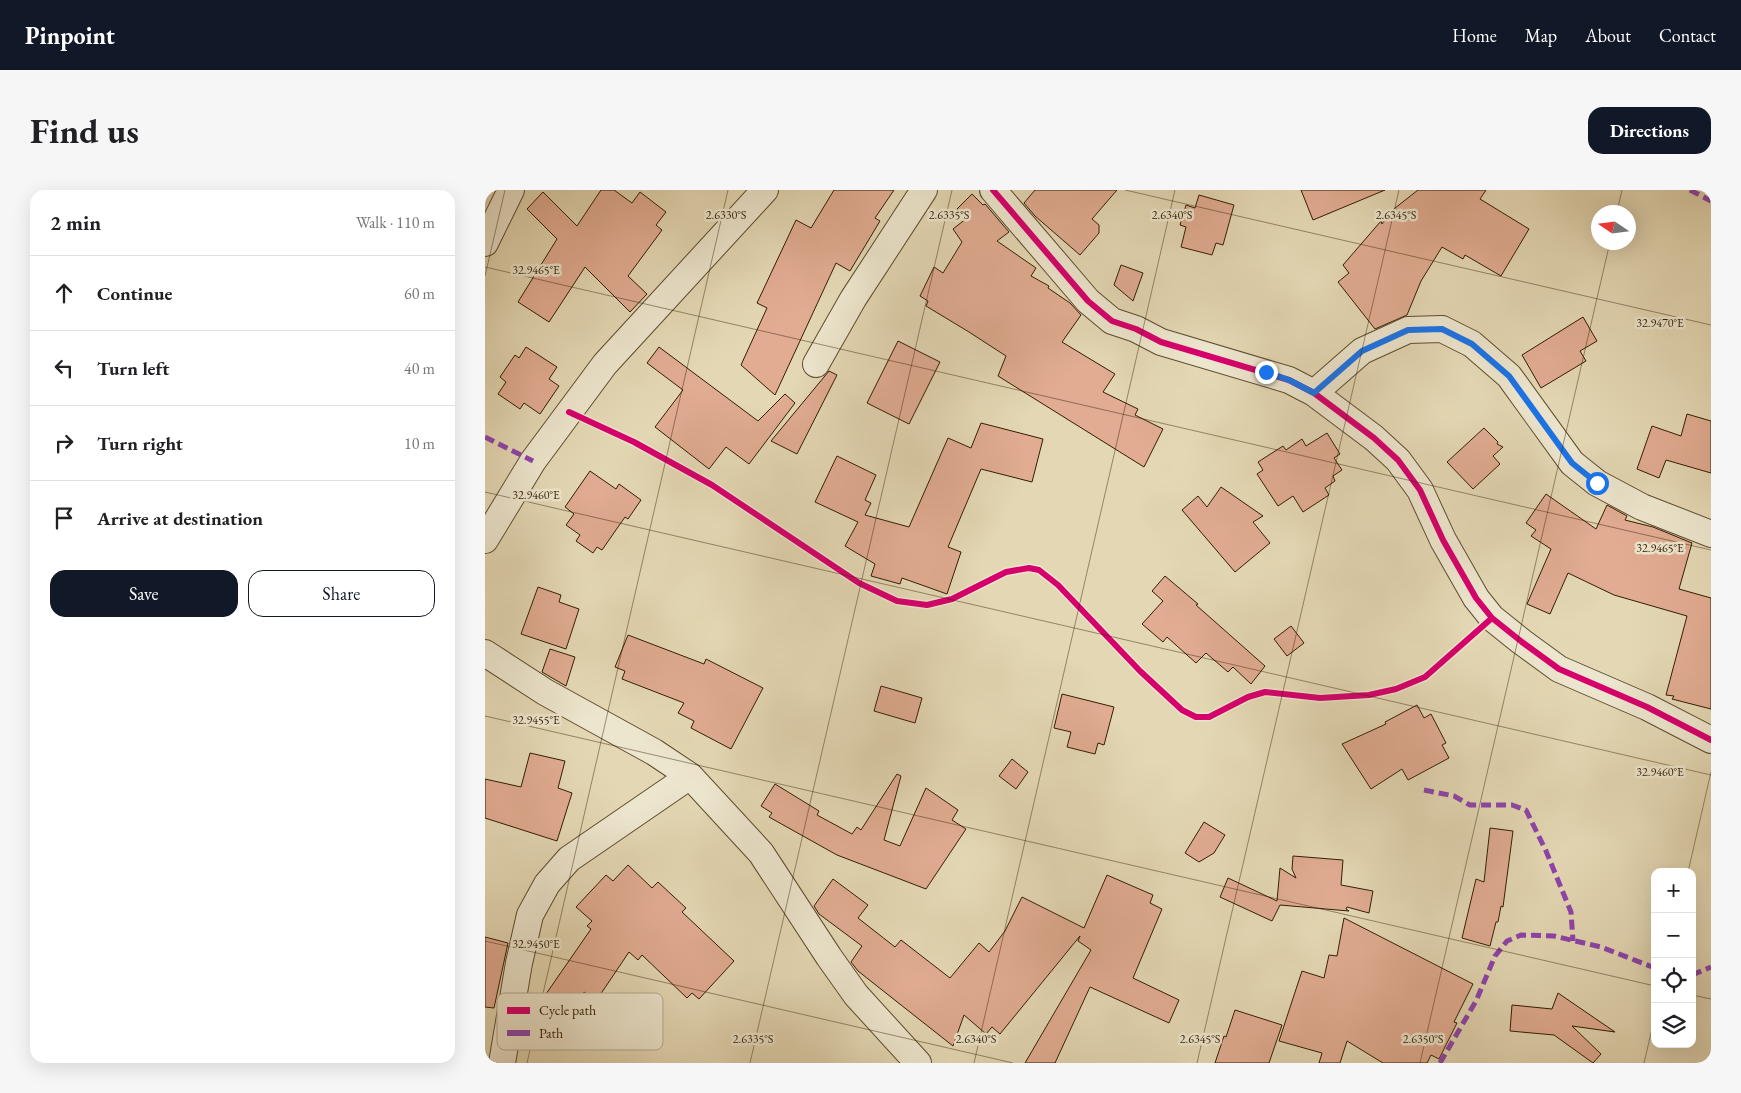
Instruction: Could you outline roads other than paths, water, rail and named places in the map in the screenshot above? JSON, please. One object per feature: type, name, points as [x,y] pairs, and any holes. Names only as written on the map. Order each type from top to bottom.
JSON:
[{"type":"street","points":[[485,244],[511,190]]},
{"type":"street","points":[[485,540],[533,461],[605,364],[765,190]]},
{"type":"street","points":[[817,364],[853,299],[924,190]]},
{"type":"street","points":[[993,190],[1088,301],[1112,321],[1136,329],[1161,342],[1289,380],[1314,393],[1373,438],[1398,460],[1420,490],[1443,540],[1476,598],[1492,618],[1559,669],[1647,707],[1711,740]]},
{"type":"street","points":[[1314,393],[1362,351],[1408,330],[1442,329],[1472,344],[1509,376],[1572,463],[1597,483],[1642,507],[1711,534]]},
{"type":"street","points":[[485,654],[545,692],[653,752],[690,776],[761,853],[829,958],[856,995],[918,1063]]},
{"type":"street","points":[[514,993],[530,915],[547,884],[569,859],[690,776]]},
{"type":"street","points":[[502,1063],[504,1050]]}]
